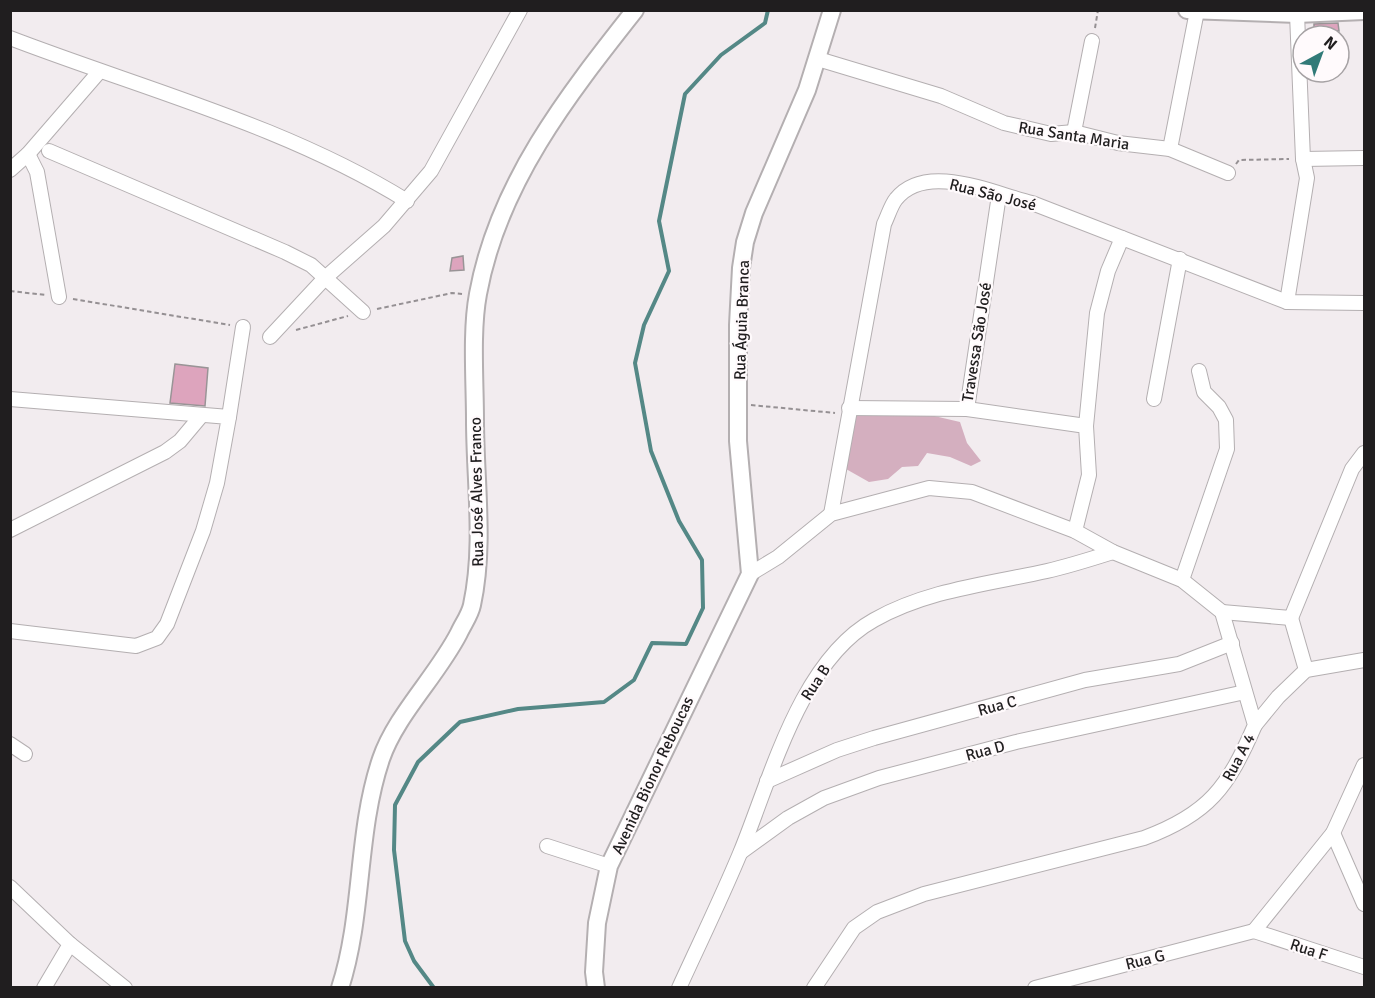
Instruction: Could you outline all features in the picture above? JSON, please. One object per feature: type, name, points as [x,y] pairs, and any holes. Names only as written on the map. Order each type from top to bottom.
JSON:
[{"type":"main road","name":"Rua José Alves Franco","points":[[340,987],[350,947],[373,789],[382,757],[398,726],[446,659],[471,608],[478,568],[475,455],[477,296],[491,238],[515,183],[546,128],[635,10]]},
{"type":"main road","name":"Rua Águia Branca","points":[[750,574],[738,441],[738,325],[745,242],[774,162],[818,59],[832,10]]},
{"type":"main road","points":[[1187,10],[1297,14],[1365,11]]},
{"type":"main road","name":"Avenida Bionor Reboucas","points":[[596,987],[594,972],[597,923],[609,866],[750,574]]},
{"type":"street","points":[[270,337],[325,278],[407,201],[431,171],[520,10]]},
{"type":"street","points":[[1170,149],[1197,11]]},
{"type":"street","points":[[1287,302],[1307,178],[1297,159],[1297,14]]},
{"type":"street","points":[[10,38],[256,127],[341,164],[407,201]]},
{"type":"street","points":[[1074,132],[1092,41]]},
{"type":"street","name":"Rua Santa Maria","points":[[818,59],[941,96],[1004,123],[1051,134],[1074,132],[1118,142],[1170,149],[1228,173]]},
{"type":"street","points":[[10,170],[28,154],[99,72]]},
{"type":"street","points":[[49,151],[285,252],[311,266],[363,312]]},
{"type":"street","points":[[28,154],[37,172],[59,297]]},
{"type":"street","points":[[1297,159],[1365,158]]},
{"type":"street","name":"Rua São José","points":[[831,514],[884,224],[896,199],[919,182],[936,180],[977,187],[999,195],[1032,202],[1287,302],[1365,303]]},
{"type":"street","name":"Travessa São José","points":[[848,411],[967,409],[999,195]]},
{"type":"street","points":[[1075,531],[1089,475],[1086,426],[1096,313],[1108,271],[1122,238]]},
{"type":"street","points":[[1154,399],[1180,259]]},
{"type":"street","points":[[10,631],[136,646],[158,638],[167,624],[202,531],[217,483],[243,327]]},
{"type":"street","points":[[1182,580],[1227,449],[1226,420],[1219,407],[1204,392],[1199,371]]},
{"type":"street","points":[[10,399],[229,417]]},
{"type":"street","points":[[967,409],[1086,426]]},
{"type":"street","points":[[10,530],[165,452],[180,441],[201,416]]},
{"type":"street","points":[[1306,670],[1291,618],[1352,470],[1365,453]]},
{"type":"street","points":[[750,574],[778,557],[831,514],[929,488],[972,492],[1075,531],[1113,552],[1182,580],[1222,612],[1291,618]]},
{"type":"street","name":"Rua B","points":[[679,987],[741,852],[767,781],[800,705],[834,653],[872,620],[909,603],[943,592],[1049,571],[1113,552]]},
{"type":"street","name":"Rua A 4","points":[[815,987],[854,928],[877,912],[924,894],[1144,838],[1175,827],[1204,805],[1228,781],[1255,725],[1222,612]]},
{"type":"street","name":"Rua C","points":[[767,781],[837,750],[874,738],[1085,680],[1179,664],[1232,644]]},
{"type":"street","points":[[1255,725],[1278,697],[1306,670],[1365,660]]},
{"type":"street","name":"Rua D","points":[[741,852],[824,798],[879,778],[1016,742],[1245,692]]},
{"type":"street","points":[[10,744],[25,754]]},
{"type":"street","points":[[1254,931],[1333,833],[1365,765]]},
{"type":"street","points":[[1333,833],[1364,903]]},
{"type":"street","points":[[547,846],[609,866]]},
{"type":"street","points":[[10,887],[70,944],[125,987]]},
{"type":"street","name":"Rua F","points":[[1254,931],[1365,967]]},
{"type":"street","name":"Rua G","points":[[1035,987],[1254,931]]},
{"type":"street","points":[[44,987],[70,944]]},
{"type":"path","points":[[1092,41],[1098,10]]},
{"type":"path","points":[[1228,173],[1239,160],[1297,159]]},
{"type":"path","points":[[10,291],[243,327]]},
{"type":"path","points":[[270,337],[363,312],[452,293],[477,296]]},
{"type":"path","points":[[739,404],[848,411]]},
{"type":"shaded area","points":[[884,411],[930,415],[960,422],[967,443],[981,461],[971,466],[950,457],[927,453],[918,466],[902,467],[888,479],[869,482],[846,469],[856,414]]},
{"type":"building","points":[[463,256],[464,270],[450,271],[452,258]]},
{"type":"building","points":[[175,364],[208,368],[205,406],[170,403]]},
{"type":"waterway","points":[[434,988],[414,961],[405,941],[394,850],[395,805],[418,762],[460,722],[518,709],[604,702],[634,680],[652,643],[686,644],[703,608],[702,560],[679,521],[651,451],[635,363],[644,325],[669,271],[659,221],[685,94],[721,55],[765,23],[768,10]]}]
